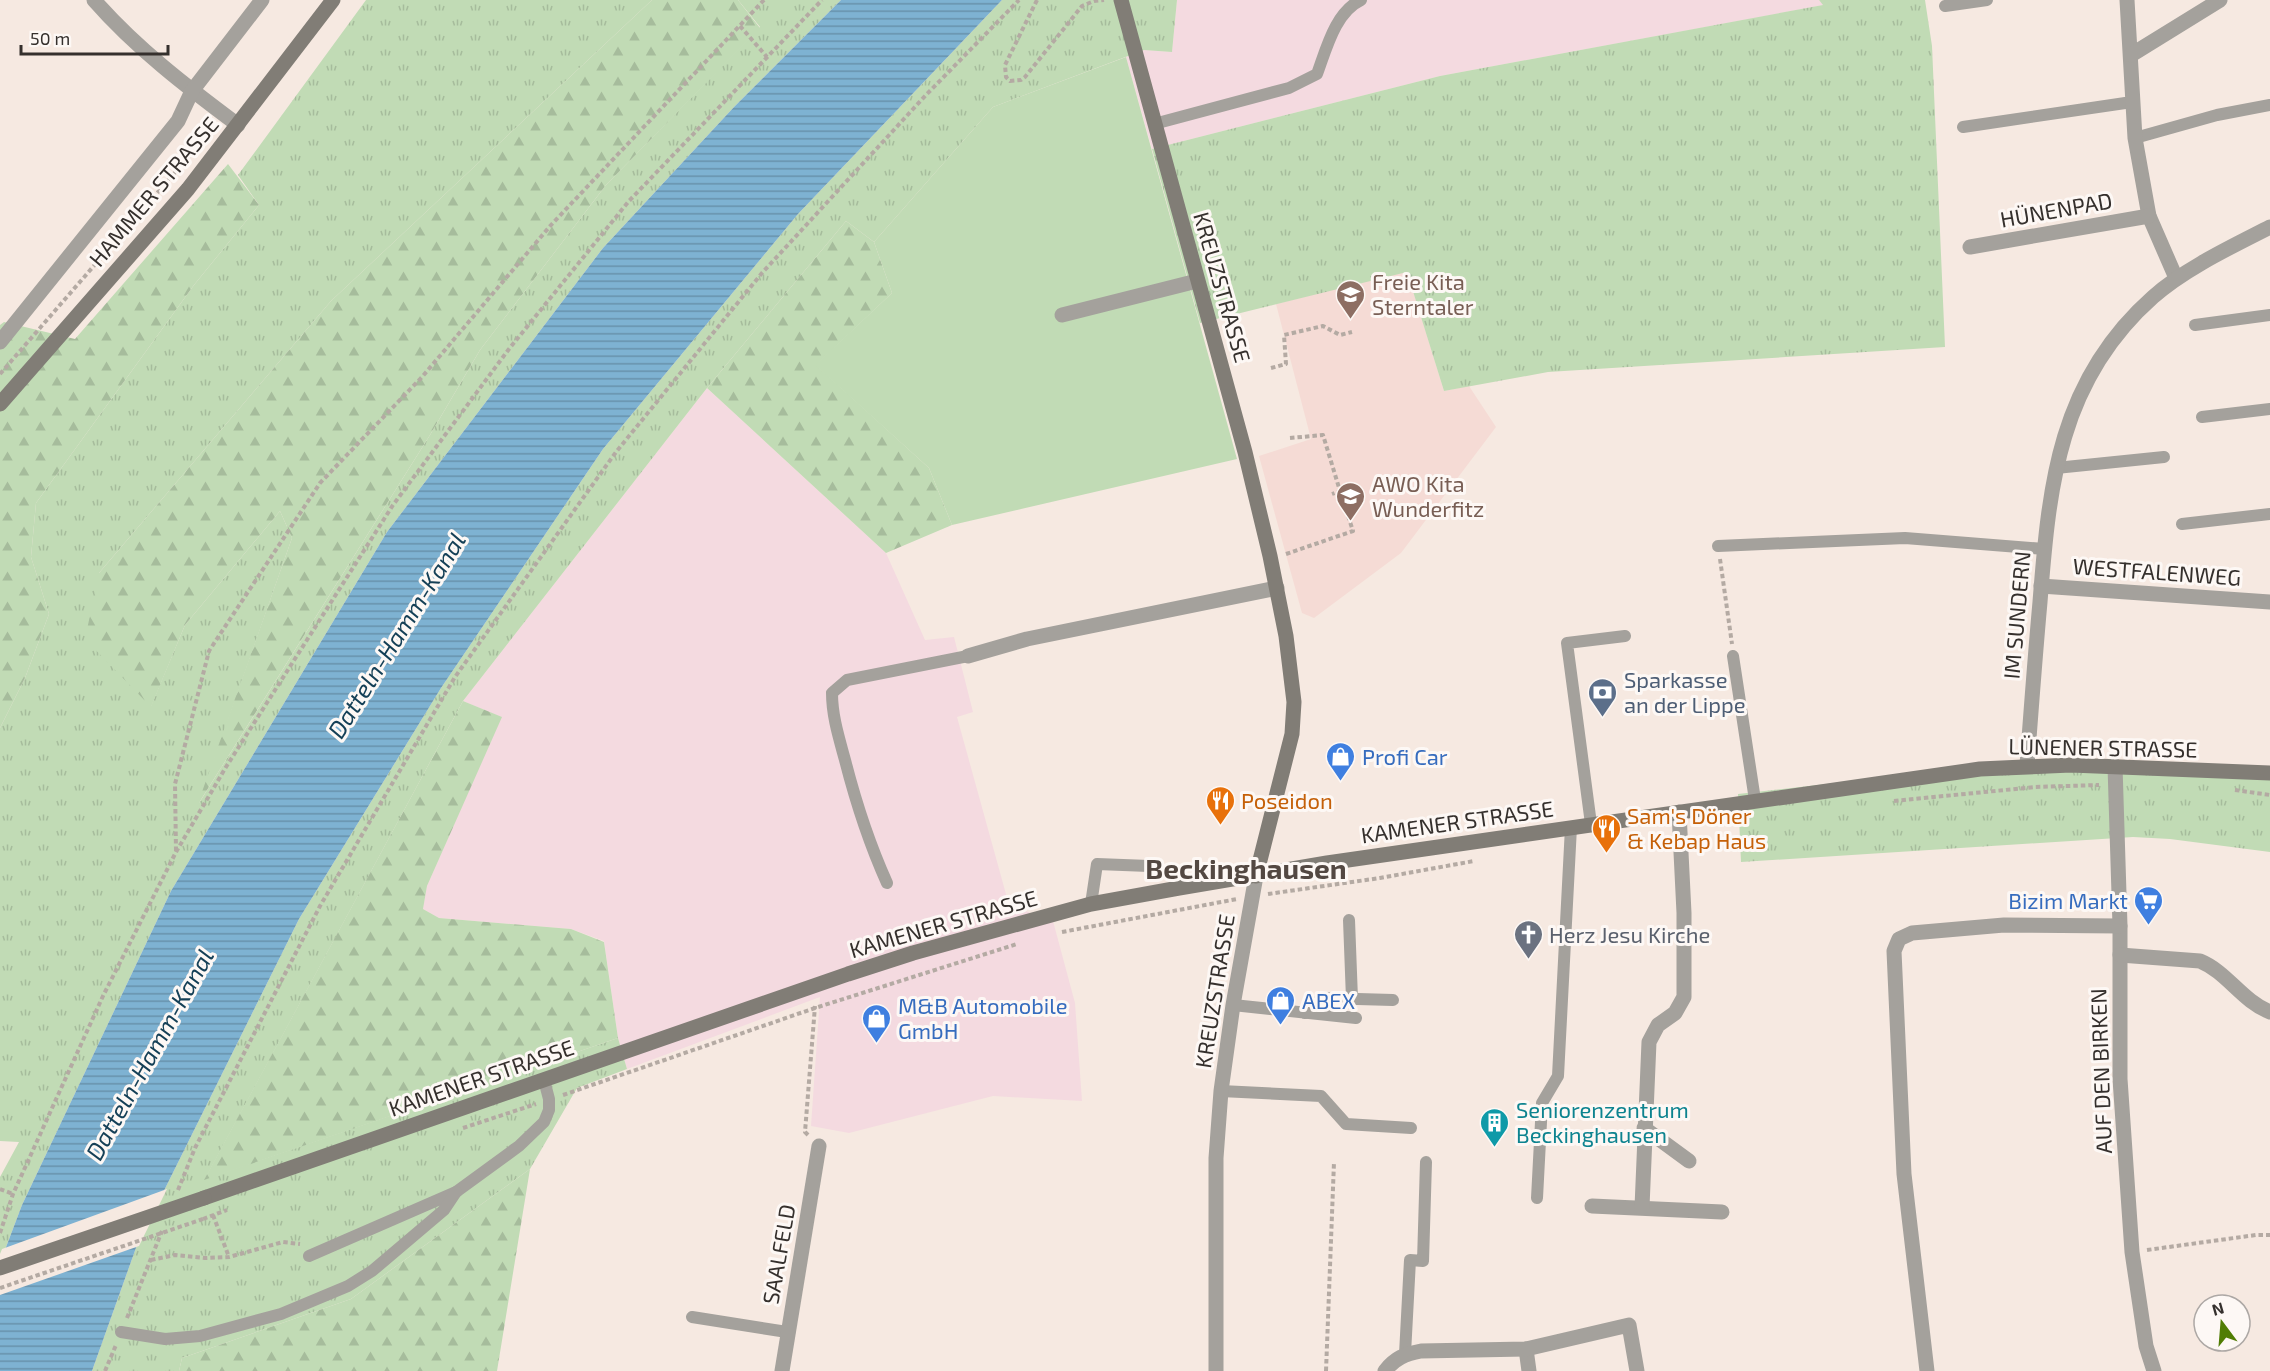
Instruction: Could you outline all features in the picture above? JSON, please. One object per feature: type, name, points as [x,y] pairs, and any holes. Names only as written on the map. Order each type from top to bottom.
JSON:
[{"type":"main road","name":"HAMMER STRASSE","points":[[0,404],[188,189],[333,0]]},
{"type":"main road","name":"KREUZSTRASSE","points":[[1121,0],[1245,452],[1277,588],[1294,702],[1292,734],[1256,876]]},
{"type":"main road","name":"LÜNENER STRASSE","points":[[1937,775],[2026,765],[2115,766],[2270,773]]},
{"type":"main road","name":"KAMENER STRASSE","points":[[0,1268],[813,986],[913,953],[1091,904],[1327,863],[1937,775]]},
{"type":"street","points":[[94,0],[117,27],[192,91],[238,125]]},
{"type":"street","name":"HAMMER STRASSE","points":[[0,342],[178,121],[192,91],[262,0]]},
{"type":"street","name":"HÜNENPAD","points":[[2127,0],[2135,138],[2149,216],[2176,279]]},
{"type":"street","points":[[2131,55],[2220,0]]},
{"type":"street","name":"HÜNENPAD","points":[[1970,247],[2149,216]]},
{"type":"street","name":"IM SUNDERN","points":[[2026,765],[2044,549],[2055,468],[2067,425],[2090,373],[2134,315],[2176,279],[2270,227]]},
{"type":"street","points":[[1062,315],[1197,281]]},
{"type":"street","name":"WESTFALENWEG","points":[[2041,586],[2270,602]]},
{"type":"street","points":[[968,656],[1027,639],[1277,588]]},
{"type":"street","name":"AUF DEN BIRKEN","points":[[2115,766],[2120,926],[2120,1079],[2132,1252],[2146,1346],[2154,1371]]},
{"type":"street","points":[[1642,1207],[1649,1042],[1658,1025],[1675,1013],[1684,998],[1684,913],[1678,812]]},
{"type":"street","name":"KREUZSTRASSE","points":[[1216,1371],[1216,1158],[1221,1091],[1233,1005],[1256,876]]},
{"type":"street","points":[[1927,1371],[1905,1174],[1894,951],[1899,939],[1912,933],[2004,925],[2120,926]]},
{"type":"street","points":[[2120,955],[2200,962],[2211,966],[2244,997],[2260,1008],[2270,1011]]},
{"type":"street","points":[[1644,1128],[1689,1161]]},
{"type":"street","name":"SAALFELD","points":[[782,1371],[819,1146]]},
{"type":"street","points":[[1593,1206],[1722,1212]]},
{"type":"street","points":[[1384,1371],[1392,1362],[1405,1354],[1421,1351],[1526,1349],[1629,1325],[1637,1371]]},
{"type":"street","points":[[1526,1349],[1529,1371]]},
{"type":"lane","points":[[1154,124],[1289,88],[1317,74],[1332,34],[1352,4],[1361,0]]},
{"type":"lane","points":[[1945,6],[1987,0]]},
{"type":"lane","points":[[1963,127],[2132,102]]},
{"type":"lane","points":[[2135,138],[2217,115],[2270,105]]},
{"type":"lane","points":[[2195,325],[2270,315]]},
{"type":"lane","points":[[2202,417],[2270,409]]},
{"type":"lane","points":[[2055,468],[2164,457]]},
{"type":"lane","points":[[2182,524],[2270,514]]},
{"type":"lane","points":[[1718,546],[1905,538],[2044,549]]},
{"type":"lane","points":[[1591,824],[1567,643],[1625,636]]},
{"type":"lane","points":[[887,883],[871,848],[854,797],[832,712],[832,693],[847,680],[968,656]]},
{"type":"lane","points":[[1733,656],[1755,800]]},
{"type":"lane","points":[[1537,1198],[1542,1103],[1558,1076],[1571,827]]},
{"type":"lane","points":[[1091,904],[1097,864],[1149,866]]},
{"type":"lane","points":[[1349,921],[1352,999]]},
{"type":"lane","points":[[1305,1013],[1322,998],[1393,1000]]},
{"type":"lane","points":[[1233,1005],[1356,1017]]},
{"type":"lane","points":[[309,1256],[456,1192],[519,1146],[544,1122],[549,1110],[549,1099],[544,1080]]},
{"type":"lane","points":[[1221,1091],[1321,1096],[1347,1124],[1411,1128]]},
{"type":"lane","points":[[1405,1354],[1410,1260],[1423,1261],[1426,1162]]},
{"type":"lane","points":[[121,1332],[165,1339],[200,1336],[281,1314],[348,1286],[372,1271],[444,1210],[456,1192]]},
{"type":"lane","points":[[692,1317],[787,1332]]},
{"type":"path","points":[[176,852],[175,784],[209,651],[320,483],[422,377],[551,225],[764,0]]},
{"type":"path","points":[[0,1233],[14,1194],[104,996],[176,852],[226,767],[393,505],[502,358],[629,201],[822,0]]},
{"type":"path","points":[[175,1199],[195,1148],[320,906],[462,667],[615,452],[762,273],[926,95],[1019,0]]},
{"type":"path","points":[[1037,0],[1005,65],[1006,76],[1010,81],[1021,80],[1025,77],[1082,6],[1104,0]]},
{"type":"path","points":[[740,26],[767,57]]},
{"type":"path","points":[[0,374],[194,151]]},
{"type":"path","points":[[1271,368],[1286,364],[1284,335],[1323,326],[1340,335],[1352,332]]},
{"type":"path","points":[[1270,556],[1290,553],[1353,531],[1323,435],[1290,438]]},
{"type":"path","points":[[1332,494],[1340,491]]},
{"type":"path","points":[[1718,546],[1733,656]]},
{"type":"path","points":[[1888,802],[2035,787],[2116,785]]},
{"type":"path","points":[[2234,790],[2270,795]]},
{"type":"path","points":[[1057,933],[1252,896],[1380,878],[1481,860]]},
{"type":"path","points":[[460,1129],[815,1008],[1023,943]]},
{"type":"path","points":[[813,986],[815,1008],[805,1132],[819,1146]]},
{"type":"path","points":[[1326,1371],[1334,1162]]},
{"type":"path","points":[[0,1189],[14,1194]]},
{"type":"path","points":[[0,1288],[236,1207]]},
{"type":"path","points":[[213,1215],[229,1257]]},
{"type":"path","points":[[105,1371],[162,1229]]},
{"type":"path","points":[[2132,1252],[2270,1235]]},
{"type":"path","points":[[150,1260],[175,1255],[205,1258],[229,1257],[254,1249],[294,1242],[305,1245],[309,1256]]},
{"type":"shaded area","points":[[1177,0],[1819,0],[1824,5],[1440,76],[1152,149],[1126,57],[1144,50],[1172,52]]},
{"type":"shaded area","name":"AWO Kita Wunderfitz","points":[[1407,271],[1444,391],[1469,386],[1496,427],[1401,553],[1314,618],[1302,613],[1259,456],[1311,439],[1276,304]]},
{"type":"shaded area","points":[[707,388],[886,553],[925,640],[954,637],[973,712],[957,717],[1009,905],[1053,921],[1075,1003],[1082,1101],[993,1096],[849,1133],[811,1126],[820,997],[627,1069],[618,1038],[604,941],[571,929],[439,918],[423,909],[427,886],[501,717],[463,701]]},
{"type":"green space","points":[[366,0],[652,0],[331,301],[99,573],[151,706],[185,625],[280,511],[292,538],[199,803],[430,435],[480,350],[606,185],[760,27],[738,0],[841,0],[734,107],[603,248],[387,532],[171,891],[22,1205],[0,1263],[0,1177],[19,1142],[0,1141],[0,728],[25,678],[49,614],[31,557],[36,503],[194,285],[259,205],[238,175]]},
{"type":"green space","points":[[652,0],[738,0],[760,28],[606,185],[480,350],[430,435],[197,806],[292,538],[280,511],[185,625],[151,707],[85,639],[99,573],[331,301]]},
{"type":"green space","points":[[1002,0],[1177,0],[1172,52],[1144,50],[993,107],[874,242],[846,221],[707,388],[463,701],[205,1179],[618,1038],[627,1069],[577,1088],[530,1169],[351,1299],[182,1358],[179,1371],[92,1371],[137,1245],[299,919],[441,688],[603,449],[798,214]]},
{"type":"green space","points":[[1819,0],[1925,0],[1932,46],[1945,347],[1548,372],[1444,391],[1407,272],[1200,323],[1152,149],[1440,76],[1823,5]]},
{"type":"green space","points":[[1126,57],[1237,459],[952,525],[929,468],[815,365],[892,293],[874,242],[993,107]]},
{"type":"green space","points":[[228,164],[259,205],[194,285],[36,503],[31,557],[49,614],[25,678],[0,728],[0,325],[4,322],[75,339]]},
{"type":"green space","points":[[846,221],[874,242],[892,293],[816,365],[929,468],[952,525],[886,553],[707,388]]},
{"type":"green space","points":[[463,701],[502,717],[427,886],[423,909],[439,918],[571,929],[604,942],[618,1038],[204,1180]]},
{"type":"green space","points":[[2003,764],[2270,769],[2270,852],[2170,839],[2133,837],[1741,862],[1738,794]]},
{"type":"green space","points":[[530,1169],[497,1371],[179,1371],[182,1358],[351,1299]]},
{"type":"water","name":"Datteln-Hamm-Kanal","points":[[841,0],[1002,0],[798,214],[603,449],[441,688],[299,919],[137,1245],[92,1371],[0,1371],[0,1263],[22,1205],[171,891],[387,532],[603,248],[734,107]]},
{"type":"pier","points":[[167,1189],[139,1246],[0,1295],[2,1249]]},
{"type":"place","name":"Freie Kita Sterntaler","points":[[1351,320]]},
{"type":"place","name":"AWO Kita Wunderfitz","points":[[1351,522]]},
{"type":"place","name":"Sparkasse an der Lippe","points":[[1603,718]]},
{"type":"place","name":"Profi Car","points":[[1341,782]]},
{"type":"place","name":"Poseidon","points":[[1220,826]]},
{"type":"place","name":"Sam's Döner & Kebap Haus","points":[[1606,854]]},
{"type":"place","name":"Bizim Markt","points":[[2149,926]]},
{"type":"place","name":"Herz Jesu Kirche","points":[[1528,960]]},
{"type":"place","name":"ABEX","points":[[1281,1026]]},
{"type":"place","name":"M&B Automobile GmbH","points":[[877,1044]]},
{"type":"place","name":"Seniorenzentrum Beckinghausen","points":[[1495,1148]]},
{"type":"district","name":"Beckinghausen","points":[[1246,868]]}]
